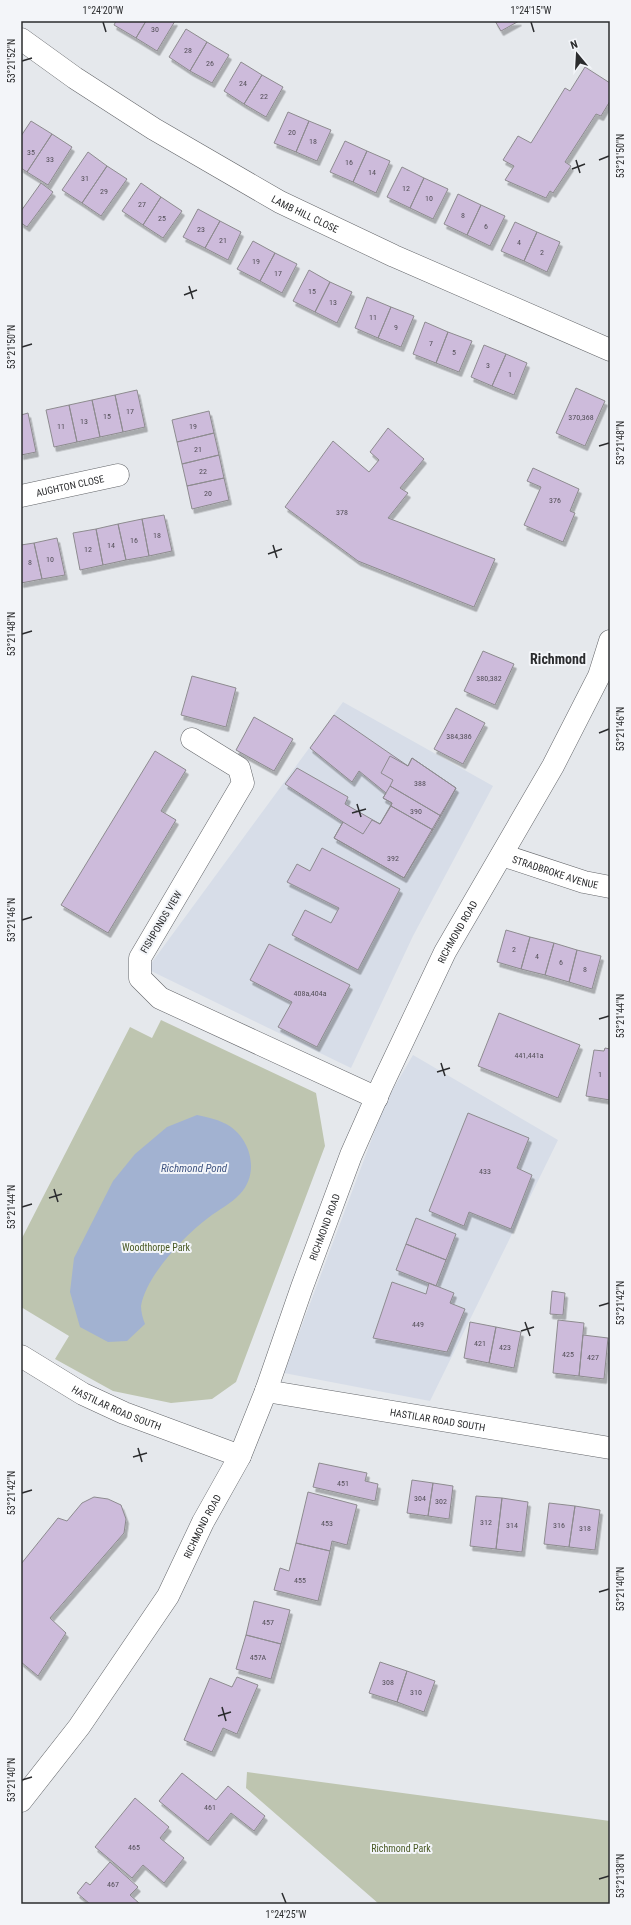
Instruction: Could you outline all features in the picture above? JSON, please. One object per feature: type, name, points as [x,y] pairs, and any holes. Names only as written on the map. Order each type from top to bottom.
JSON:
[{"type":"street","name":"LAMB HILL CLOSE","points":[[21,39],[75,78],[154,129],[280,202],[394,256],[610,350]]},
{"type":"street","name":"AUGHTON CLOSE","points":[[21,496],[118,475]]},
{"type":"street","name":"RICHMOND ROAD","points":[[21,1801],[78,1727],[168,1596],[203,1522],[240,1456],[266,1391],[302,1287],[349,1161],[377,1098],[445,952],[553,766],[578,718],[599,676],[610,641]]},
{"type":"street","name":"FISHPONDS VIEW","points":[[192,739],[239,768],[243,783],[140,958],[140,978],[160,998],[377,1098]]},
{"type":"street","name":"STRADBROKE AVENUE","points":[[502,855],[584,882],[610,887]]},
{"type":"street","name":"HASTILAR ROAD SOUTH","points":[[21,1356],[83,1394],[124,1413],[240,1456]]},
{"type":"street","name":"HASTILAR ROAD SOUTH","points":[[266,1391],[610,1448]]},
{"type":"shaded area","points":[[343,702],[493,786],[413,936],[351,1068],[147,969]]},
{"type":"shaded area","points":[[413,1055],[558,1140],[430,1401],[284,1373],[386,1101]]},
{"type":"green space","name":"Woodthorpe Park","points":[[161,1020],[316,1093],[325,1146],[236,1382],[212,1399],[171,1403],[113,1391],[55,1359],[69,1336],[21,1307],[21,1240],[130,1027],[152,1038]]},
{"type":"green space","name":"Richmond Park","points":[[247,1772],[610,1821],[610,1904],[379,1904],[246,1788]]},
{"type":"water","name":"Richmond Pond","points":[[197,1115],[224,1123],[240,1136],[250,1155],[250,1175],[240,1194],[188,1235],[158,1270],[144,1294],[141,1306],[145,1324],[127,1341],[108,1342],[80,1327],[70,1292],[74,1258],[113,1181],[135,1154],[167,1127]]},
{"type":"building","points":[[116,21],[146,21],[136,38],[114,25]]},
{"type":"building","points":[[146,21],[175,21],[157,51],[136,38]]},
{"type":"building","points":[[495,21],[519,21],[501,31]]},
{"type":"building","points":[[186,29],[207,42],[190,71],[169,57]]},
{"type":"building","points":[[207,42],[229,55],[212,83],[190,71]]},
{"type":"building","points":[[241,62],[262,75],[244,104],[224,91]]},
{"type":"building","points":[[585,67],[610,83],[610,101],[601,116],[596,114],[565,162],[571,166],[553,193],[550,191],[546,198],[505,180],[514,166],[503,160],[518,136],[531,143],[565,88],[570,91]]},
{"type":"building","points":[[262,75],[283,87],[266,117],[244,104]]},
{"type":"building","points":[[288,112],[309,121],[296,152],[274,143]]},
{"type":"building","points":[[31,121],[52,134],[27,172],[21,168],[21,136]]},
{"type":"building","points":[[309,121],[331,130],[317,161],[296,152]]},
{"type":"building","points":[[52,134],[72,147],[48,185],[27,172]]},
{"type":"building","points":[[345,141],[367,151],[353,182],[330,172]]},
{"type":"building","points":[[367,151],[390,161],[376,193],[353,182]]},
{"type":"building","points":[[88,152],[107,166],[82,203],[62,190]]},
{"type":"building","points":[[107,166],[127,179],[101,216],[82,203]]},
{"type":"building","points":[[402,167],[424,178],[410,208],[387,197]]},
{"type":"building","points":[[424,178],[448,189],[433,219],[410,208]]},
{"type":"building","points":[[41,183],[53,192],[27,227],[21,223],[21,211]]},
{"type":"building","points":[[141,183],[161,197],[143,225],[122,211]]},
{"type":"building","points":[[458,194],[481,205],[467,235],[444,224]]},
{"type":"building","points":[[161,197],[182,211],[163,238],[143,225]]},
{"type":"building","points":[[481,205],[505,216],[490,246],[467,235]]},
{"type":"building","points":[[198,209],[220,221],[205,248],[183,237]]},
{"type":"building","points":[[220,221],[241,232],[228,260],[205,248]]},
{"type":"building","points":[[515,222],[537,232],[524,261],[501,251]]},
{"type":"building","points":[[537,232],[560,242],[547,272],[524,261]]},
{"type":"building","points":[[253,241],[275,253],[260,281],[237,269]]},
{"type":"building","points":[[275,253],[297,264],[282,293],[260,281]]},
{"type":"building","points":[[309,270],[330,282],[315,312],[293,301]]},
{"type":"building","points":[[330,282],[352,292],[337,323],[315,312]]},
{"type":"building","points":[[367,297],[391,307],[378,338],[355,328]]},
{"type":"building","points":[[391,307],[414,316],[401,347],[378,338]]},
{"type":"building","points":[[425,322],[448,332],[436,363],[413,354]]},
{"type":"building","points":[[448,332],[472,341],[459,372],[436,363]]},
{"type":"building","points":[[484,345],[506,354],[492,386],[471,377]]},
{"type":"building","points":[[506,354],[527,363],[514,395],[492,386]]},
{"type":"building","points":[[576,388],[605,401],[585,446],[556,433]]},
{"type":"building","points":[[137,390],[145,427],[123,432],[115,395]]},
{"type":"building","points":[[115,395],[123,432],[100,437],[92,400]]},
{"type":"building","points":[[92,400],[100,437],[77,442],[69,405]]},
{"type":"building","points":[[69,405],[77,442],[54,447],[46,410]]},
{"type":"building","points":[[209,411],[214,433],[177,442],[172,420]]},
{"type":"building","points":[[28,413],[36,452],[21,455],[21,415]]},
{"type":"building","points":[[388,428],[424,459],[400,488],[408,493],[388,518],[495,559],[474,607],[358,561],[285,507],[333,441],[369,472],[379,460],[370,452]]},
{"type":"building","points":[[214,433],[219,455],[182,464],[177,442]]},
{"type":"building","points":[[219,455],[224,478],[187,486],[182,464]]},
{"type":"building","points":[[533,468],[579,489],[570,511],[575,513],[563,542],[524,525],[541,487],[527,481]]},
{"type":"building","points":[[224,478],[229,500],[192,509],[187,486]]},
{"type":"building","points":[[164,515],[172,551],[149,556],[142,519]]},
{"type":"building","points":[[142,519],[149,556],[126,560],[118,524]]},
{"type":"building","points":[[118,524],[126,560],[103,565],[96,529]]},
{"type":"building","points":[[96,529],[103,565],[80,570],[73,533]]},
{"type":"building","points":[[57,538],[65,575],[42,579],[34,543]]},
{"type":"building","points":[[34,543],[42,579],[21,583],[21,545]]},
{"type":"building","points":[[483,651],[514,664],[495,705],[464,691]]},
{"type":"building","points":[[192,676],[236,688],[226,727],[181,715]]},
{"type":"building","points":[[456,708],[485,723],[463,764],[434,749]]},
{"type":"building","points":[[334,715],[408,766],[412,758],[456,788],[404,878],[334,838],[343,822],[285,784],[297,768],[348,797],[345,804],[380,824],[392,803],[383,798],[386,793],[359,771],[352,782],[310,748]]},
{"type":"building","points":[[254,717],[293,739],[274,771],[236,750]]},
{"type":"building","points":[[155,751],[186,770],[161,811],[176,820],[108,933],[61,905]]},
{"type":"building","points":[[390,756],[408,766],[412,758],[456,788],[441,816],[390,786],[393,780],[381,773]]},
{"type":"building","points":[[390,786],[441,816],[433,830],[391,806],[392,803],[383,798]]},
{"type":"building","points":[[391,806],[433,830],[404,878],[334,838],[343,822],[363,834],[372,820],[380,824]]},
{"type":"building","points":[[322,848],[400,889],[358,970],[292,935],[305,910],[331,923],[339,908],[287,882],[297,864],[310,871]]},
{"type":"building","points":[[506,930],[530,937],[521,969],[497,962]]},
{"type":"building","points":[[530,937],[554,943],[545,975],[521,969]]},
{"type":"building","points":[[554,943],[577,950],[569,982],[545,975]]},
{"type":"building","points":[[269,944],[350,985],[317,1047],[278,1027],[292,1002],[250,980]]},
{"type":"building","points":[[577,950],[601,956],[592,989],[569,982]]},
{"type":"building","points":[[499,1013],[580,1045],[558,1098],[478,1066]]},
{"type":"building","points":[[605,1048],[610,1049],[610,1100],[586,1096],[594,1050],[604,1051]]},
{"type":"building","points":[[468,1113],[529,1138],[517,1168],[532,1175],[511,1229],[469,1212],[464,1226],[429,1211]]},
{"type":"building","points":[[416,1218],[456,1234],[446,1260],[406,1244]]},
{"type":"building","points":[[406,1244],[446,1260],[436,1286],[396,1270]]},
{"type":"building","points":[[392,1282],[426,1294],[429,1283],[454,1293],[450,1303],[465,1309],[447,1352],[373,1338]]},
{"type":"building","points":[[552,1291],[565,1293],[563,1315],[550,1314]]},
{"type":"building","points":[[558,1320],[584,1323],[579,1376],[553,1373]]},
{"type":"building","points":[[470,1322],[496,1327],[489,1363],[464,1358]]},
{"type":"building","points":[[496,1327],[521,1332],[514,1368],[489,1363]]},
{"type":"building","points":[[583,1335],[608,1338],[604,1379],[579,1376]]},
{"type":"building","points":[[319,1463],[367,1473],[365,1481],[378,1484],[375,1501],[313,1487]]},
{"type":"building","points":[[412,1480],[433,1483],[428,1516],[407,1513]]},
{"type":"building","points":[[433,1483],[453,1486],[449,1519],[428,1516]]},
{"type":"building","points":[[308,1492],[357,1505],[347,1545],[332,1541],[330,1551],[296,1543]]},
{"type":"building","points":[[476,1496],[502,1498],[496,1549],[470,1546]]},
{"type":"building","points":[[94,1497],[108,1499],[121,1505],[126,1519],[124,1533],[50,1618],[66,1633],[38,1676],[21,1662],[21,1564],[58,1518],[67,1521],[82,1503]]},
{"type":"building","points":[[502,1498],[528,1502],[522,1552],[496,1549]]},
{"type":"building","points":[[549,1503],[575,1506],[569,1547],[544,1544]]},
{"type":"building","points":[[575,1506],[600,1510],[595,1550],[569,1547]]},
{"type":"building","points":[[296,1543],[330,1551],[318,1601],[274,1590],[280,1568],[289,1571]]},
{"type":"building","points":[[254,1601],[290,1610],[281,1644],[246,1635]]},
{"type":"building","points":[[246,1635],[281,1644],[271,1679],[236,1669]]},
{"type":"building","points":[[380,1662],[407,1671],[397,1702],[369,1693]]},
{"type":"building","points":[[407,1671],[435,1681],[424,1712],[397,1702]]},
{"type":"building","points":[[237,1677],[258,1685],[237,1734],[223,1728],[212,1752],[184,1740],[210,1678],[232,1687]]},
{"type":"building","points":[[182,1773],[216,1800],[228,1786],[265,1816],[254,1831],[231,1813],[208,1841],[159,1801]]},
{"type":"building","points":[[135,1798],[169,1827],[160,1838],[184,1858],[164,1883],[143,1865],[132,1878],[95,1847]]},
{"type":"building","points":[[110,1862],[138,1887],[130,1895],[140,1904],[90,1904],[77,1893],[86,1882],[90,1885]]},
{"type":"district","name":"Richmond","points":[[558,659]]}]
